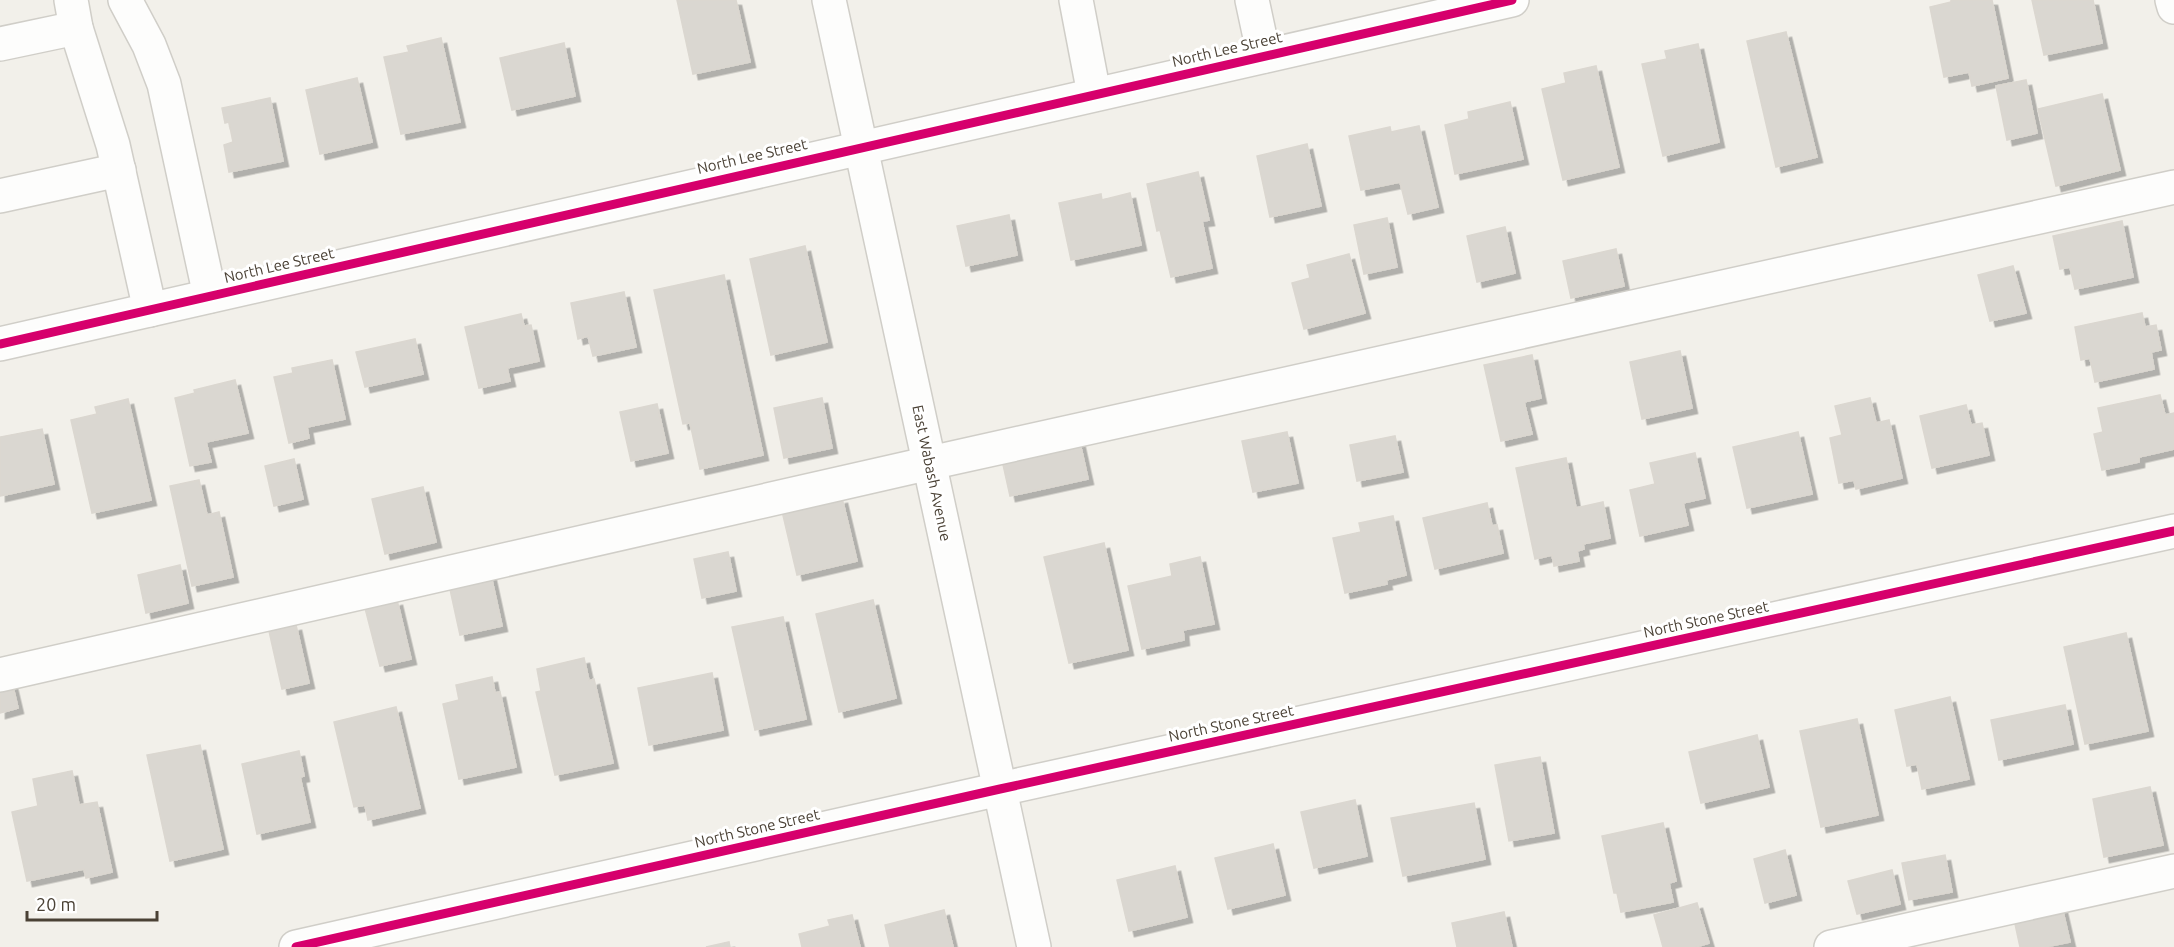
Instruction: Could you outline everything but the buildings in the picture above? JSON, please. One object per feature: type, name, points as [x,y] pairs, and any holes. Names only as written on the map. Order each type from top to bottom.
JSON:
[{"type":"street","points":[[125,0],[149,45],[164,84],[210,296]]},
{"type":"street","name":"East Wabash Avenue","points":[[829,0],[1034,947]]},
{"type":"street","points":[[1076,0],[1094,94]]},
{"type":"street","points":[[1252,0],[1264,57]]},
{"type":"street","name":"North Lee Street","points":[[0,344],[862,146],[1512,0]]},
{"type":"street","points":[[2172,0],[2174,7]]},
{"type":"street","points":[[0,44],[74,14],[113,145],[150,310]]},
{"type":"street","points":[[0,196],[119,170]]},
{"type":"street","points":[[0,675],[930,463],[2174,187]]},
{"type":"street","name":"North Stone Street","points":[[296,947],[1000,789],[2174,531]]},
{"type":"street","points":[[1831,947],[2174,871]]},
{"type":"cycle path","points":[[0,344],[1512,0]]},
{"type":"cycle path","points":[[296,947],[1000,789],[2174,531]]}]
